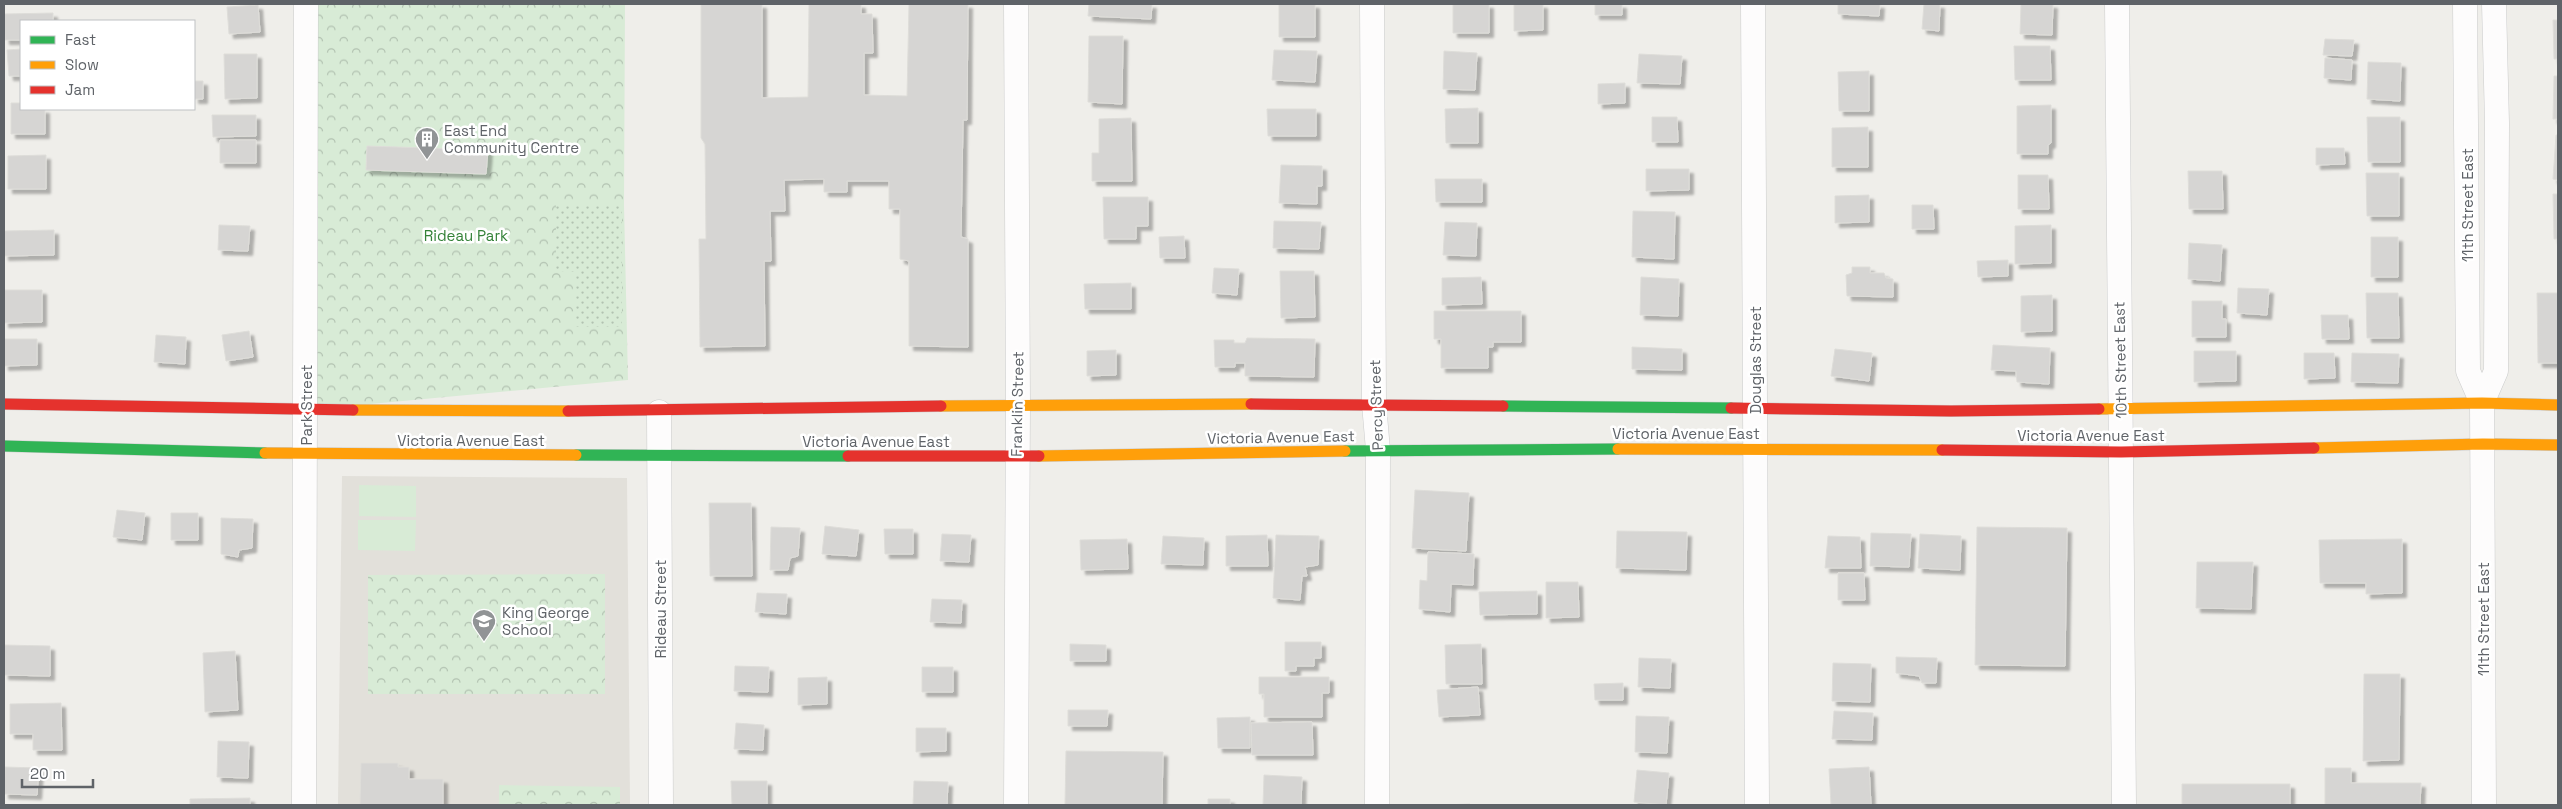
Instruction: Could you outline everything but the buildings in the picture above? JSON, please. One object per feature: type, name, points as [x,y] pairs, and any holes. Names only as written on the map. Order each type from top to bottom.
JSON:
[{"type":"main road","name":"Victoria Avenue East","points":[[4,404],[306,410],[659,412],[1018,405],[1374,404],[1950,411],[2482,403],[2558,405]]},
{"type":"main road","name":"Victoria Avenue East","points":[[4,446],[306,454],[1016,456],[1378,450],[1756,448],[2121,452],[2483,444],[2558,445]]},
{"type":"street","name":"Park Street","points":[[304,805],[306,4]]},
{"type":"street","name":"Franklin Street","points":[[1016,4],[1018,405],[1016,456],[1016,805]]},
{"type":"street","name":"Percy Street","points":[[1372,4],[1374,404],[1378,450],[1378,805]]},
{"type":"street","name":"Douglas Street","points":[[1753,4],[1757,805]]},
{"type":"street","name":"10th Street East","points":[[2117,4],[2124,805]]},
{"type":"street","name":"11th Street East","points":[[2465,4],[2468,371],[2482,403],[2483,444],[2484,805]]},
{"type":"street","name":"11th Street East","points":[[2482,403],[2496,371],[2497,123],[2494,4]]},
{"type":"street","name":"Rideau Street","points":[[659,412],[661,805]]},
{"type":"shaded area","name":"King George School","points":[[342,476],[627,478],[630,805],[338,805]]},
{"type":"green space","name":"Rideau Park","points":[[306,4],[625,4],[624,205],[628,380],[306,410]]},
{"type":"green space","points":[[556,204],[622,204],[622,327],[576,327],[576,272],[556,271]]},
{"type":"green space","points":[[359,485],[416,486],[416,517],[359,516]]},
{"type":"green space","points":[[358,520],[416,520],[415,551],[358,550]]},
{"type":"green space","points":[[605,574],[605,694],[368,694],[368,575]]},
{"type":"green space","points":[[499,785],[620,787],[620,805],[499,805]]},
{"type":"traffic: fast","points":[[1503,406],[1731,408]]},
{"type":"traffic: fast","points":[[4,446],[265,453]]},
{"type":"traffic: fast","points":[[1345,451],[1618,449]]},
{"type":"traffic: fast","points":[[576,455],[848,456]]},
{"type":"traffic: slow","points":[[2099,409],[2482,403],[2558,405]]},
{"type":"traffic: slow","points":[[941,406],[1251,404]]},
{"type":"traffic: slow","points":[[353,410],[568,411]]},
{"type":"traffic: slow","points":[[2314,448],[2483,444],[2558,445]]},
{"type":"traffic: slow","points":[[1618,449],[1942,450]]},
{"type":"traffic: slow","points":[[1039,456],[1345,451]]},
{"type":"traffic: slow","points":[[265,453],[576,455]]},
{"type":"traffic: jam","points":[[4,404],[353,410]]},
{"type":"traffic: jam","points":[[1251,404],[1503,406]]},
{"type":"traffic: jam","points":[[568,411],[941,406]]},
{"type":"traffic: jam","points":[[1731,408],[1951,411],[2099,409]]},
{"type":"traffic: jam","points":[[1942,450],[2121,452],[2314,448]]},
{"type":"traffic: jam","points":[[848,456],[1039,456]]},
{"type":"place","name":"East End Community Centre","points":[[427,160]]},
{"type":"place","name":"King George School","points":[[484,642]]}]
